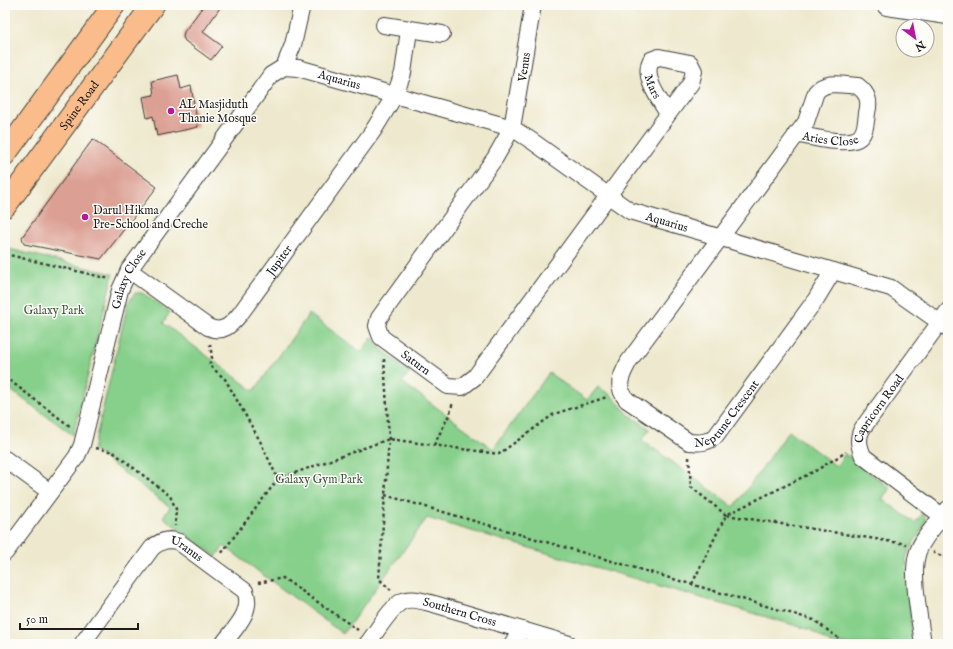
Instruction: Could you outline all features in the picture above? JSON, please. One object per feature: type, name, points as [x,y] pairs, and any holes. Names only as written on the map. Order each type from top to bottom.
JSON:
[{"type":"main road","points":[[5,154],[114,5]]},
{"type":"main road","name":"Spine Road","points":[[5,206],[153,5]]},
{"type":"street","points":[[284,67],[293,45],[302,5]]},
{"type":"street","name":"Venus","points":[[512,128],[534,5]]},
{"type":"street","points":[[887,5],[916,7],[948,14]]},
{"type":"street","points":[[384,25],[442,34]]},
{"type":"street","points":[[395,95],[403,74],[409,30]]},
{"type":"street","name":"Aquarius","points":[[284,67],[298,68],[512,128],[630,211],[891,288],[945,321]]},
{"type":"street","name":"Galaxy Close","points":[[5,553],[77,456],[84,440],[126,276],[271,75],[284,67]]},
{"type":"street","name":"Aries Close","points":[[720,237],[796,134],[806,122],[816,92],[822,86],[830,84],[858,86],[868,98],[869,105],[863,132],[852,141],[840,141],[796,134]]},
{"type":"street","name":"Jupiter","points":[[208,327],[213,330],[224,329],[234,321],[373,131],[395,95]]},
{"type":"street","points":[[457,388],[467,385],[474,377],[609,197],[668,114]]},
{"type":"street","points":[[383,338],[378,330],[377,322],[379,318],[494,158],[512,128]]},
{"type":"street","points":[[621,393],[619,386],[620,378],[629,361],[720,237]]},
{"type":"street","name":"Neptune Crescent","points":[[621,393],[627,400],[689,442],[709,442],[716,436],[816,299],[832,271]]},
{"type":"street","points":[[126,276],[208,327]]},
{"type":"street","name":"Capricorn Road","points":[[923,644],[916,580],[917,554],[920,546],[945,512],[863,456],[858,444],[862,429],[945,321]]},
{"type":"street","name":"Saturn","points":[[383,338],[448,386],[457,388]]},
{"type":"street","points":[[5,459],[50,492]]},
{"type":"street","name":"Uranus","points":[[82,644],[152,548],[160,542],[168,540],[179,542],[240,586]]},
{"type":"street","points":[[223,644],[247,609],[248,598],[240,586]]},
{"type":"street","name":"Southern Cross","points":[[403,601],[420,600],[569,644]]},
{"type":"street","points":[[369,641],[391,612],[403,601]]},
{"type":"street","points":[[512,644],[522,630]]},
{"type":"path","points":[[5,254],[126,276]]},
{"type":"path","points":[[208,327],[212,358],[209,365],[225,380],[260,441],[278,479]]},
{"type":"path","points":[[383,338],[389,439],[379,579],[403,601]]},
{"type":"path","points":[[5,377],[76,431]]},
{"type":"path","points":[[434,445],[450,413],[457,388]]},
{"type":"path","points":[[212,566],[278,479],[389,439],[498,454],[554,414],[621,393]]},
{"type":"path","points":[[689,442],[691,487],[726,515],[920,546]]},
{"type":"path","points":[[692,584],[726,515],[817,470],[858,444]]},
{"type":"path","points":[[92,447],[113,452],[170,496],[176,509],[172,532]]},
{"type":"path","points":[[385,495],[814,620],[846,644]]},
{"type":"path","points":[[240,586],[283,578],[369,641]]},
{"type":"green space","name":"Galaxy Park","points":[[5,248],[113,274],[73,435],[5,386]]},
{"type":"green space","name":"Galaxy Gym Park","points":[[135,293],[142,293],[170,312],[163,323],[254,391],[309,314],[361,352],[372,338],[382,350],[410,371],[402,382],[493,449],[549,373],[587,400],[598,387],[611,395],[628,414],[650,429],[642,440],[734,507],[789,431],[836,466],[845,454],[890,488],[882,499],[915,523],[923,513],[925,518],[925,523],[910,548],[906,560],[913,644],[831,644],[811,630],[427,518],[343,634],[224,546],[216,557],[163,517],[170,507],[93,450],[128,303]]},
{"type":"building","points":[[204,5],[222,5],[203,32],[222,46],[211,60],[185,41],[183,37],[184,32]]},
{"type":"building","name":"AL Masjiduth Thanie Mosque","points":[[178,75],[181,89],[191,86],[198,127],[157,136],[153,116],[147,118],[143,97],[154,95],[152,81]]},
{"type":"building","name":"Darul Hikma Pre-School and Creche","points":[[93,139],[157,187],[101,259],[24,244],[22,237]]},
{"type":"place","name":"AL Masjiduth Thanie Mosque","points":[[171,111]]},
{"type":"place","name":"Darul Hikma Pre-School and Creche","points":[[85,217]]}]
